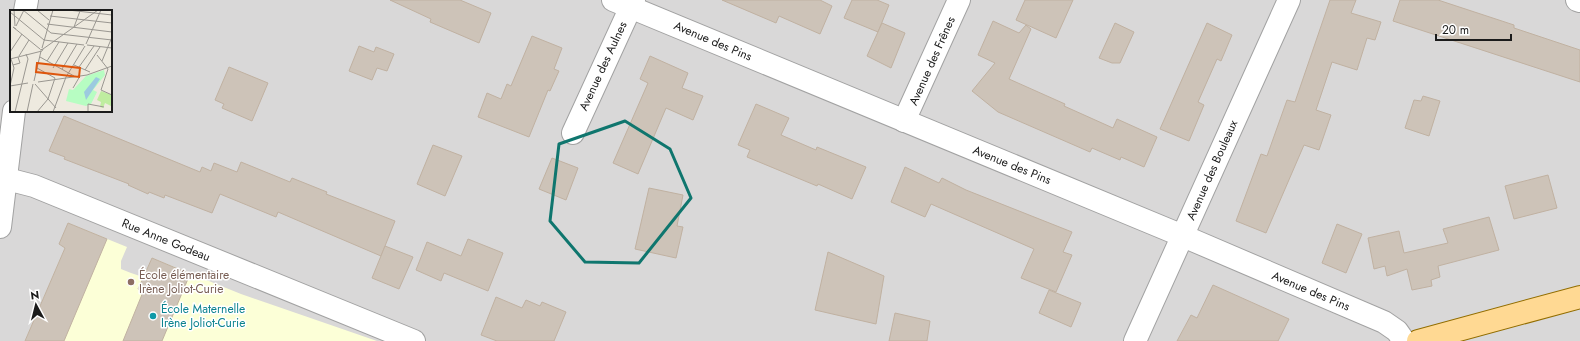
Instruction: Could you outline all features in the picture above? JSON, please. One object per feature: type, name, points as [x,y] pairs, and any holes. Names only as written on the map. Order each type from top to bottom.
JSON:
[{"type":"main road","points":[[1418,341],[1580,297]]},
{"type":"street","points":[[26,10],[27,0]]},
{"type":"street","name":"Avenue des Frênes","points":[[904,121],[959,0]]},
{"type":"street","name":"Avenue des Bouleaux","points":[[1136,341],[1289,0]]},
{"type":"street","name":"Avenue des Pins","points":[[626,2],[904,121],[1183,236],[1384,322],[1397,331],[1404,341]]},
{"type":"street","name":"Avenue des Aulnes","points":[[573,133],[626,2]]},
{"type":"street","points":[[0,227],[14,112]]},
{"type":"street","name":"Rue Anne Godeau","points":[[7,179],[34,186],[414,341]]},
{"type":"highlighted area","points":[[625,121],[670,149],[691,198],[639,263],[585,262],[550,221],[559,144]]},
{"type":"shaded area","points":[[0,0],[1580,0],[1580,341],[0,341]]},
{"type":"shaded area","name":"École élémentaire Irène Joliot-Curie","points":[[68,223],[127,247],[121,261],[121,269],[131,273],[143,277],[152,258],[241,294],[377,341],[25,341],[65,248],[59,244]]},
{"type":"building","points":[[390,0],[460,0],[491,13],[479,43],[430,22],[431,19]]},
{"type":"building","points":[[722,0],[820,0],[832,6],[820,34],[779,16],[776,23]]},
{"type":"building","points":[[852,0],[877,0],[889,5],[878,32],[844,18]]},
{"type":"building","points":[[1025,0],[1073,0],[1056,38],[1016,20]]},
{"type":"building","points":[[1330,0],[1356,0],[1351,13],[1381,22],[1375,40],[1367,38],[1357,70],[1332,62],[1316,110],[1331,115],[1319,150],[1304,145],[1266,233],[1236,221],[1261,154],[1267,156],[1287,100],[1295,102]]},
{"type":"building","points":[[1400,0],[1438,0],[1514,25],[1514,28],[1580,50],[1580,82],[1393,21]]},
{"type":"building","points":[[993,21],[1019,33],[1026,25],[1031,29],[1009,79],[1065,104],[1064,106],[1113,128],[1117,119],[1157,137],[1144,167],[1121,157],[1120,160],[1092,148],[1090,152],[998,112],[972,91],[995,63],[978,55]]},
{"type":"building","points":[[882,23],[905,33],[891,68],[867,56]]},
{"type":"building","points":[[1115,23],[1134,32],[1120,63],[1112,63],[1099,58]]},
{"type":"building","points":[[1207,23],[1232,35],[1221,61],[1217,59],[1198,102],[1204,105],[1189,141],[1160,129]]},
{"type":"building","points":[[532,36],[562,48],[554,69],[559,71],[550,91],[548,90],[529,137],[478,117],[487,93],[501,99],[507,84],[511,86]]},
{"type":"building","points":[[359,46],[374,52],[376,47],[394,54],[387,71],[377,68],[372,80],[349,71]]},
{"type":"building","points":[[650,56],[688,73],[682,88],[703,96],[693,120],[666,108],[638,174],[613,163],[648,83],[640,79]]},
{"type":"building","points":[[229,67],[268,83],[252,121],[222,108],[224,104],[215,100]]},
{"type":"building","points":[[1423,96],[1440,101],[1429,136],[1405,128],[1414,100],[1421,101]]},
{"type":"building","points":[[756,104],[789,118],[781,135],[816,150],[817,147],[866,167],[852,199],[818,184],[817,186],[747,157],[750,150],[738,145]]},
{"type":"building","points":[[64,116],[200,172],[202,167],[211,171],[214,163],[237,172],[241,162],[290,182],[292,178],[327,192],[326,194],[395,221],[381,256],[278,212],[276,217],[220,194],[212,213],[165,195],[164,198],[149,192],[148,194],[128,185],[129,184],[64,159],[65,157],[49,151]]},
{"type":"building","points":[[433,145],[462,156],[445,196],[417,184]]},
{"type":"building","points":[[552,158],[578,168],[566,200],[539,189]]},
{"type":"building","points":[[905,167],[939,183],[942,178],[966,190],[1072,232],[1063,252],[1072,255],[1056,292],[1021,278],[1034,249],[931,204],[925,217],[891,202]]},
{"type":"building","points":[[1548,175],[1557,208],[1514,219],[1505,186]]},
{"type":"building","points":[[649,188],[683,195],[677,226],[683,227],[676,258],[635,249]]},
{"type":"building","points":[[1489,217],[1499,250],[1438,266],[1440,277],[1431,280],[1432,286],[1412,290],[1407,269],[1387,276],[1385,266],[1374,269],[1368,238],[1399,231],[1404,253],[1448,243],[1443,229]]},
{"type":"building","points":[[68,223],[107,239],[64,341],[25,341],[65,248],[59,244]]},
{"type":"building","points":[[1337,224],[1362,234],[1346,273],[1322,263]]},
{"type":"building","points":[[468,239],[503,253],[488,291],[444,273],[441,281],[416,270],[427,242],[461,256]]},
{"type":"building","points":[[385,246],[413,257],[399,289],[372,278]]},
{"type":"building","points":[[828,252],[884,276],[876,324],[815,310]]},
{"type":"building","name":"École Maternelle Irène Joliot-Curie","points":[[152,258],[190,274],[162,341],[123,341],[143,292],[138,289]]},
{"type":"building","points":[[1213,285],[1289,319],[1278,341],[1177,341],[1191,315],[1197,318]]},
{"type":"building","points":[[1049,290],[1081,303],[1071,327],[1039,313]]},
{"type":"building","points":[[496,297],[522,308],[526,300],[540,306],[542,302],[566,312],[554,341],[497,341],[481,335]]},
{"type":"building","points":[[895,313],[930,321],[927,341],[889,341]]},
{"type":"place","name":"École élémentaire Irène Joliot-Curie","points":[[131,282]]},
{"type":"place","name":"École Maternelle Irène Joliot-Curie","points":[[153,316]]}]
